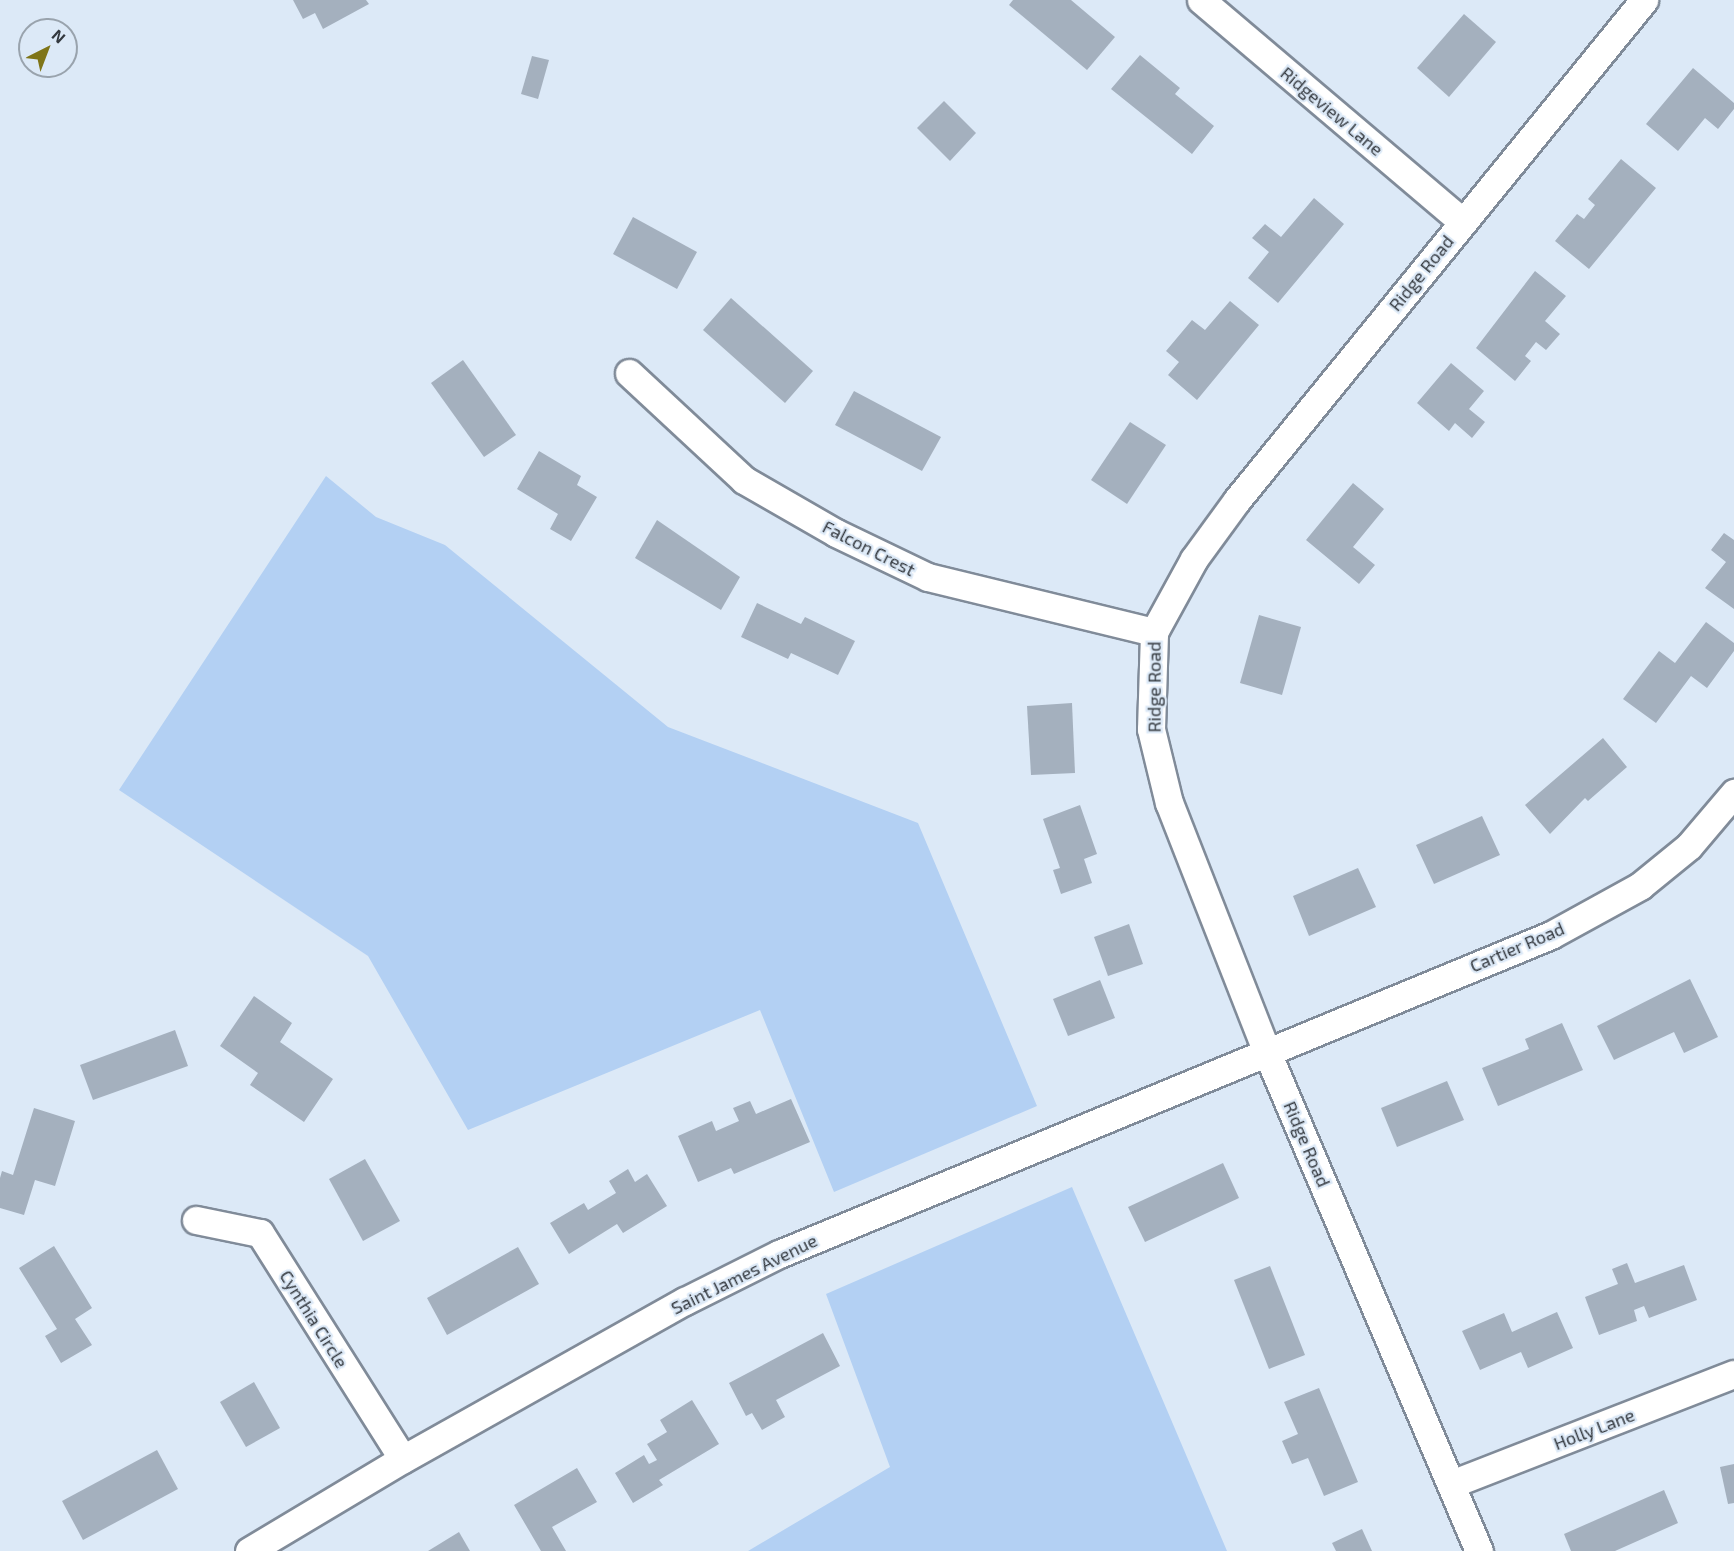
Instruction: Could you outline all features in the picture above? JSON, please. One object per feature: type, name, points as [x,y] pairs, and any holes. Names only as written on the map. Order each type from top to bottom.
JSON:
[{"type":"street","name":"Ridgeview Lane","points":[[1201,0],[1463,222]]},
{"type":"street","name":"Ridge Road","points":[[1479,1551],[1454,1483],[1266,1050],[1169,803],[1151,729],[1154,632],[1194,558],[1237,500],[1644,0]]},
{"type":"street","name":"Falcon Crest","points":[[629,373],[744,480],[836,533],[927,577],[1154,632]]},
{"type":"street","name":"Cartier Road","points":[[1266,1050],[1551,935],[1640,886],[1689,846],[1734,793]]},
{"type":"street","name":"Saint James Avenue","points":[[249,1551],[403,1459],[685,1301],[779,1254],[1266,1050]]},
{"type":"street","name":"Cynthia Circle","points":[[196,1220],[260,1233],[403,1459]]},
{"type":"street","name":"Holly Lane","points":[[1454,1483],[1734,1374]]},
{"type":"shaded area","points":[[326,476],[376,517],[445,545],[668,727],[918,823],[1037,1106],[834,1192],[760,1010],[468,1130],[368,956],[119,790]]},
{"type":"shaded area","points":[[1072,1187],[1227,1551],[748,1551],[890,1467],[826,1294]]},
{"type":"building","points":[[293,0],[366,0],[369,4],[323,29],[315,13],[303,19]]},
{"type":"building","points":[[1013,0],[1071,0],[1115,37],[1087,70],[1009,5]]},
{"type":"building","points":[[1464,14],[1496,42],[1449,97],[1417,68]]},
{"type":"building","points":[[1140,55],[1180,88],[1175,94],[1214,126],[1192,154],[1111,89]]},
{"type":"building","points":[[532,56],[549,60],[538,99],[521,94]]},
{"type":"building","points":[[1693,68],[1734,103],[1734,109],[1718,129],[1705,118],[1678,151],[1646,124]]},
{"type":"building","points":[[944,101],[976,133],[950,161],[917,128]]},
{"type":"building","points":[[1621,159],[1656,188],[1589,269],[1555,241],[1577,214],[1584,219],[1595,205],[1588,199]]},
{"type":"building","points":[[1314,198],[1344,224],[1278,303],[1248,278],[1269,252],[1252,238],[1265,224],[1281,237]]},
{"type":"building","points":[[633,217],[697,252],[677,289],[613,254]]},
{"type":"building","points":[[1535,271],[1566,296],[1545,321],[1560,334],[1546,350],[1536,342],[1525,356],[1531,361],[1515,381],[1476,348]]},
{"type":"building","points":[[731,298],[813,371],[785,403],[703,330]]},
{"type":"building","points":[[1230,301],[1259,325],[1197,400],[1168,375],[1179,362],[1166,351],[1192,320],[1205,330]]},
{"type":"building","points":[[463,360],[516,435],[484,457],[431,383]]},
{"type":"building","points":[[1451,363],[1484,391],[1469,409],[1485,422],[1472,438],[1455,423],[1449,431],[1417,403]]},
{"type":"building","points":[[854,391],[941,437],[922,471],[835,425]]},
{"type":"building","points":[[1130,422],[1166,445],[1127,504],[1091,480]]},
{"type":"building","points":[[539,451],[581,476],[577,485],[597,497],[571,541],[550,529],[558,514],[517,489]]},
{"type":"building","points":[[1353,483],[1384,509],[1353,547],[1375,565],[1359,584],[1306,540]]},
{"type":"building","points":[[657,520],[740,577],[721,610],[635,558]]},
{"type":"building","points":[[1724,533],[1734,540],[1734,609],[1705,588],[1726,562],[1711,550]]},
{"type":"building","points":[[757,603],[801,624],[805,617],[855,641],[838,675],[791,653],[788,659],[741,637]]},
{"type":"building","points":[[1259,615],[1301,627],[1282,695],[1240,683]]},
{"type":"building","points":[[1706,622],[1734,643],[1734,651],[1707,688],[1691,676],[1656,723],[1623,699],[1659,651],[1675,663]]},
{"type":"building","points":[[1072,703],[1075,773],[1031,775],[1027,706]]},
{"type":"building","points":[[1603,738],[1627,767],[1588,801],[1585,798],[1550,834],[1525,805]]},
{"type":"building","points":[[1080,805],[1097,854],[1084,859],[1092,883],[1061,894],[1053,870],[1060,868],[1043,819]]},
{"type":"building","points":[[1482,816],[1500,855],[1434,884],[1416,845]]},
{"type":"building","points":[[1358,868],[1376,907],[1309,936],[1293,896]]},
{"type":"building","points":[[1129,924],[1143,964],[1108,976],[1094,937]]},
{"type":"building","points":[[1690,979],[1718,1037],[1684,1053],[1674,1032],[1614,1060],[1597,1026]]},
{"type":"building","points":[[1100,980],[1115,1018],[1068,1036],[1053,999]]},
{"type":"building","points":[[254,996],[292,1023],[280,1042],[333,1079],[304,1122],[250,1085],[258,1073],[220,1046]]},
{"type":"building","points":[[1562,1023],[1583,1070],[1498,1106],[1482,1068],[1529,1049],[1525,1039]]},
{"type":"building","points":[[175,1030],[188,1066],[93,1100],[80,1065]]},
{"type":"building","points":[[1447,1081],[1464,1120],[1397,1147],[1381,1108]]},
{"type":"building","points":[[791,1099],[810,1142],[734,1174],[731,1168],[698,1182],[678,1136],[712,1121],[716,1131],[739,1121],[733,1108],[750,1101],[756,1114]]},
{"type":"building","points":[[34,1108],[75,1121],[55,1186],[35,1180],[24,1215],[0,1208],[0,1178],[2,1171],[13,1175]]},
{"type":"building","points":[[365,1159],[400,1221],[363,1241],[329,1179]]},
{"type":"building","points":[[1223,1163],[1239,1198],[1145,1242],[1128,1207]]},
{"type":"building","points":[[628,1169],[635,1182],[647,1174],[667,1206],[623,1233],[617,1224],[569,1254],[550,1223],[584,1203],[588,1210],[616,1193],[609,1181]]},
{"type":"building","points":[[54,1246],[92,1308],[75,1319],[92,1345],[61,1363],[45,1336],[57,1329],[19,1268]]},
{"type":"building","points":[[518,1247],[539,1284],[447,1335],[427,1298]]},
{"type":"building","points":[[1627,1263],[1635,1283],[1684,1265],[1697,1300],[1649,1318],[1644,1306],[1634,1310],[1637,1321],[1599,1335],[1585,1297],[1618,1284],[1612,1269]]},
{"type":"building","points":[[1270,1266],[1305,1355],[1269,1369],[1234,1280]]},
{"type":"building","points":[[1557,1312],[1573,1348],[1528,1368],[1521,1352],[1480,1370],[1462,1331],[1504,1313],[1512,1332]]},
{"type":"building","points":[[823,1333],[840,1366],[776,1400],[785,1417],[762,1430],[752,1413],[746,1416],[729,1383]]},
{"type":"building","points":[[254,1382],[280,1428],[246,1447],[220,1402]]},
{"type":"building","points":[[1319,1388],[1358,1482],[1324,1496],[1308,1458],[1292,1464],[1282,1441],[1298,1434],[1284,1402]]},
{"type":"building","points":[[692,1400],[719,1444],[659,1480],[663,1485],[633,1503],[615,1473],[644,1455],[649,1464],[657,1460],[647,1444],[667,1432],[660,1420]]},
{"type":"building","points":[[157,1450],[178,1489],[83,1540],[62,1501]]},
{"type":"building","points":[[1734,1464],[1734,1503],[1728,1504],[1720,1467]]},
{"type":"building","points":[[577,1468],[597,1502],[552,1527],[566,1551],[541,1551],[514,1505]]},
{"type":"building","points":[[1664,1490],[1678,1523],[1615,1551],[1571,1551],[1564,1534]]},
{"type":"building","points":[[1362,1529],[1372,1551],[1336,1551],[1332,1543]]},
{"type":"building","points":[[459,1532],[470,1551],[428,1551]]}]
